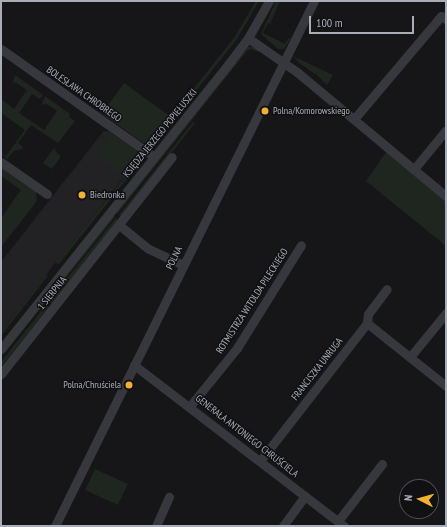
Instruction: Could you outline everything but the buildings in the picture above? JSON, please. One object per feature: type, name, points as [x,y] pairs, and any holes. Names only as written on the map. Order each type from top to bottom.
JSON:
[{"type":"street","name":"KSIĘDZA JERZEGO POPIEŁUSZKI","points":[[1,349],[248,38],[268,1]]},
{"type":"street","name":"POLNA","points":[[55,526],[314,1]]},
{"type":"street","points":[[354,119],[441,16],[446,19]]},
{"type":"street","points":[[248,38],[284,63],[446,196]]},
{"type":"street","name":"BOLESŁAWA CHROBREGO","points":[[1,49],[154,157]]},
{"type":"street","points":[[414,169],[446,130]]},
{"type":"street","name":"1 SIERPNIA","points":[[1,374],[172,157]]},
{"type":"street","points":[[1,162],[47,194]]},
{"type":"street","points":[[119,226],[149,249],[184,265]]},
{"type":"street","name":"ROTMISTRZA WITOLDA PILECKIEGO","points":[[190,406],[237,348],[301,245]]},
{"type":"street","name":"FRANCISZKA UNRUGA","points":[[260,461],[367,323],[368,314],[387,289]]},
{"type":"street","points":[[410,357],[446,313]]},
{"type":"street","points":[[367,323],[446,386]]},
{"type":"street","name":"GENERAŁA ANTONIEGO CHRUŚCIELA","points":[[134,365],[190,406],[341,524]]},
{"type":"street","points":[[341,524],[382,464]]},
{"type":"street","points":[[283,526],[305,496]]},
{"type":"street","points":[[156,526],[169,497]]},
{"type":"shaded area","points":[[256,1],[259,1],[237,39],[153,145],[143,143],[100,112],[103,106],[106,108],[124,83],[171,117],[234,38]]},
{"type":"shaded area","points":[[276,1],[280,1],[270,24],[268,23],[263,33],[285,44],[288,39],[291,38],[284,49],[278,49],[261,34]]},
{"type":"shaded area","points":[[248,47],[261,50],[259,52],[251,49],[247,51],[117,214],[116,212]]},
{"type":"shaded area","points":[[293,56],[333,75],[327,85],[318,76],[298,62]]},
{"type":"shaded area","points":[[15,75],[43,95],[40,99],[32,94],[19,113],[44,130],[57,111],[45,103],[44,105],[42,104],[45,96],[66,111],[63,115],[67,111],[70,114],[69,117],[75,121],[58,143],[31,125],[18,143],[23,147],[22,149],[14,151],[7,159],[1,153],[6,156],[25,130],[1,113],[1,99],[14,109],[27,90],[15,82],[14,84],[13,83]]},
{"type":"shaded area","points":[[193,122],[195,123],[121,217],[119,215]]},
{"type":"shaded area","points":[[104,131],[111,133],[136,150],[142,160],[59,264],[55,263],[124,178],[99,156],[99,149],[109,136],[106,134],[102,134],[83,158]]},
{"type":"shaded area","points":[[109,131],[140,157],[1,331],[1,262],[103,132]]},
{"type":"shaded area","points":[[55,147],[56,152],[61,156],[52,169],[43,163]]},
{"type":"shaded area","points":[[387,151],[446,200],[446,246],[366,181]]},
{"type":"shaded area","points":[[1,165],[36,191],[37,201],[1,247],[1,218],[21,190],[1,176]]},
{"type":"shaded area","points":[[113,216],[115,217],[48,300],[46,299]]},
{"type":"shaded area","points":[[116,218],[118,220],[52,304],[49,301]]},
{"type":"shaded area","points":[[47,273],[47,277],[1,336],[1,331]]},
{"type":"shaded area","points":[[46,305],[49,307],[1,367],[1,362]]},
{"type":"shaded area","points":[[95,469],[128,484],[118,505],[85,490]]},
{"type":"place","name":"Polna/Komorowskiego","points":[[265,111]]},
{"type":"place","name":"Biedronka","points":[[82,195]]},
{"type":"place","name":"Polna/Chruściela","points":[[129,385]]}]
